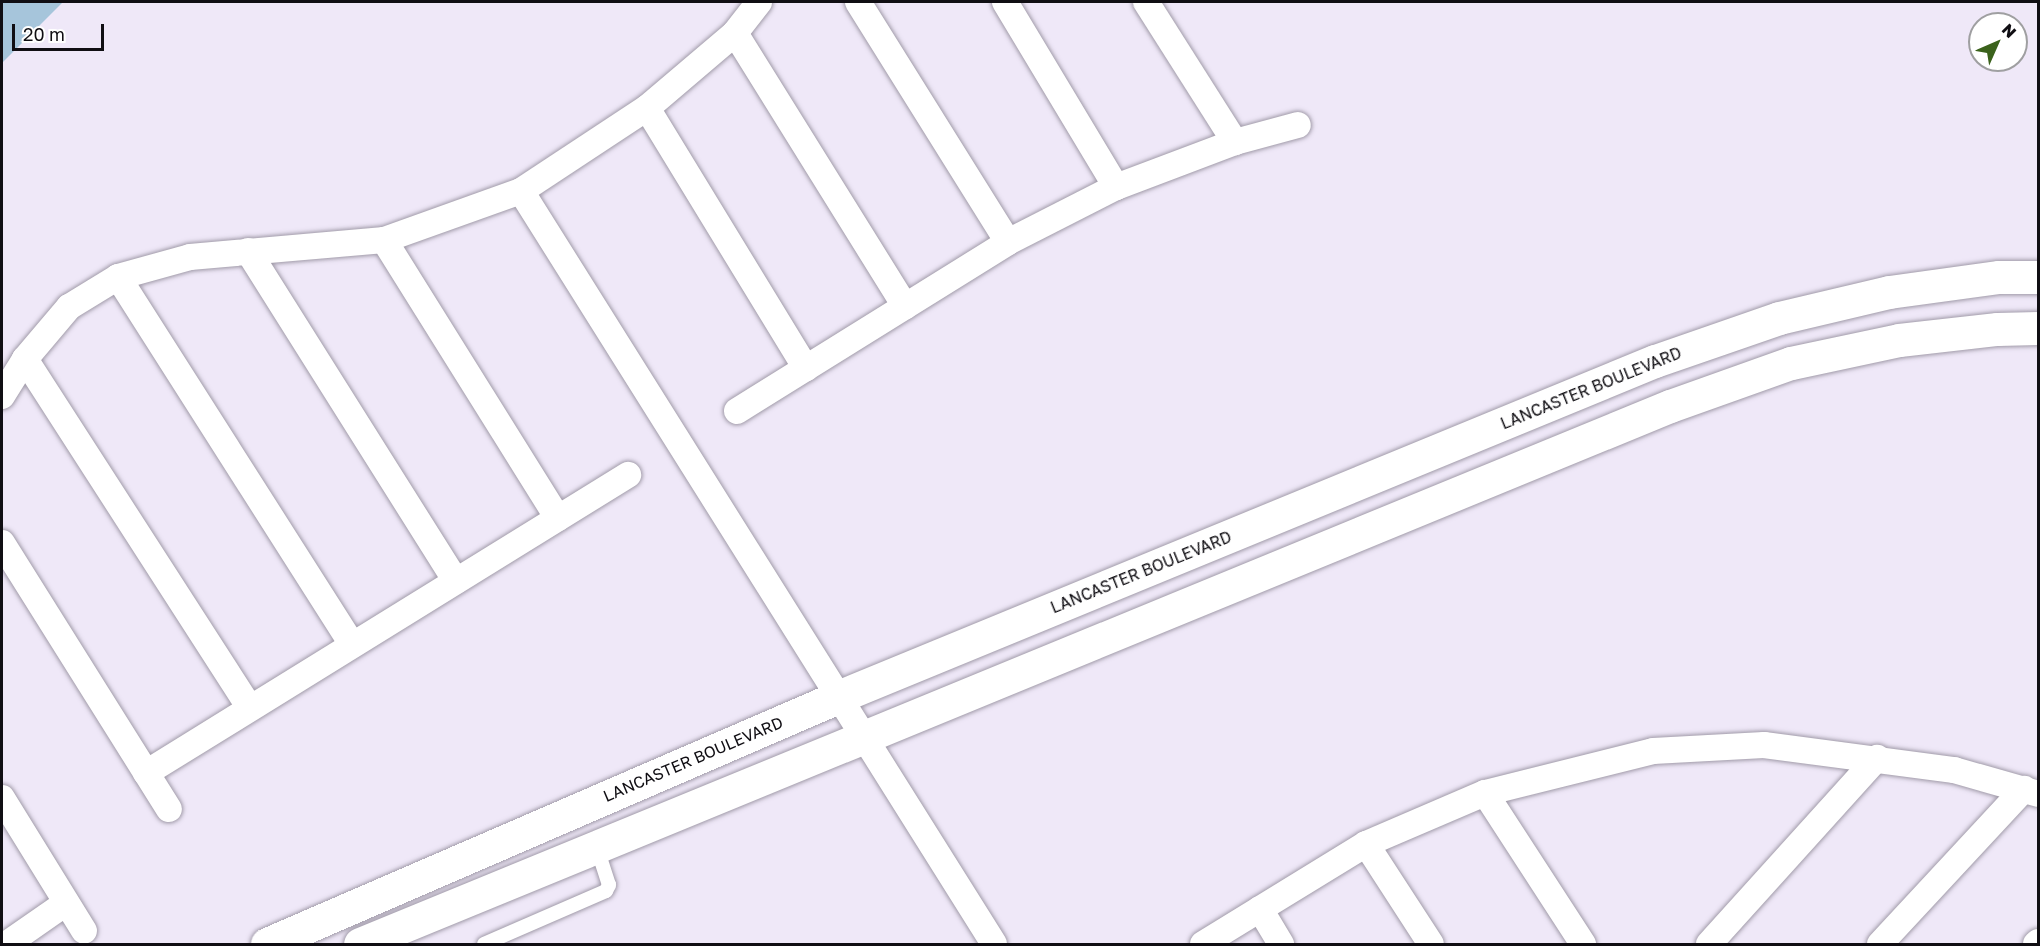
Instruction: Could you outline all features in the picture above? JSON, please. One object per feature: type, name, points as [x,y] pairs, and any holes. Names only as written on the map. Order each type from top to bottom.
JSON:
[{"type":"main road","name":"LANCASTER BOULEVARD","points":[[267,945],[838,697],[1700,345],[1779,318],[1889,292],[1999,277],[2038,277]]},
{"type":"main road","points":[[360,945],[1670,406],[1791,363],[1899,340],[1997,329],[2038,328]]},
{"type":"street","points":[[2,396],[25,359],[69,307],[117,277],[190,257],[384,240],[521,191],[647,108],[735,33],[759,2]]},
{"type":"street","points":[[858,2],[1008,242]]},
{"type":"street","points":[[1005,2],[1116,187]]},
{"type":"street","points":[[1146,2],[1235,142]]},
{"type":"street","points":[[735,33],[905,306]]},
{"type":"street","points":[[647,108],[806,368]]},
{"type":"street","points":[[737,411],[1008,242],[1116,187],[1235,142],[1298,125]]},
{"type":"street","points":[[521,191],[994,945]]},
{"type":"street","points":[[384,240],[558,518]]},
{"type":"street","points":[[248,251],[456,581]]},
{"type":"street","points":[[117,277],[352,645]]},
{"type":"street","points":[[25,359],[250,708]]},
{"type":"street","points":[[146,773],[628,475]]},
{"type":"street","points":[[2,543],[168,809]]},
{"type":"street","points":[[1203,945],[1366,844],[1485,793],[1653,751],[1764,745],[1877,758],[1954,770],[2031,792],[1880,945]]},
{"type":"street","points":[[1709,945],[1877,758]]},
{"type":"street","points":[[1485,793],[1583,945]]},
{"type":"street","points":[[2,798],[84,931]]},
{"type":"street","points":[[1366,844],[1431,945]]},
{"type":"street","points":[[7,945],[66,903]]},
{"type":"street","points":[[1260,909],[1281,945]]},
{"type":"lane","points":[[483,945],[606,891],[609,885],[597,847]]},
{"type":"water","points":[[2,2],[63,2],[2,63]]}]
